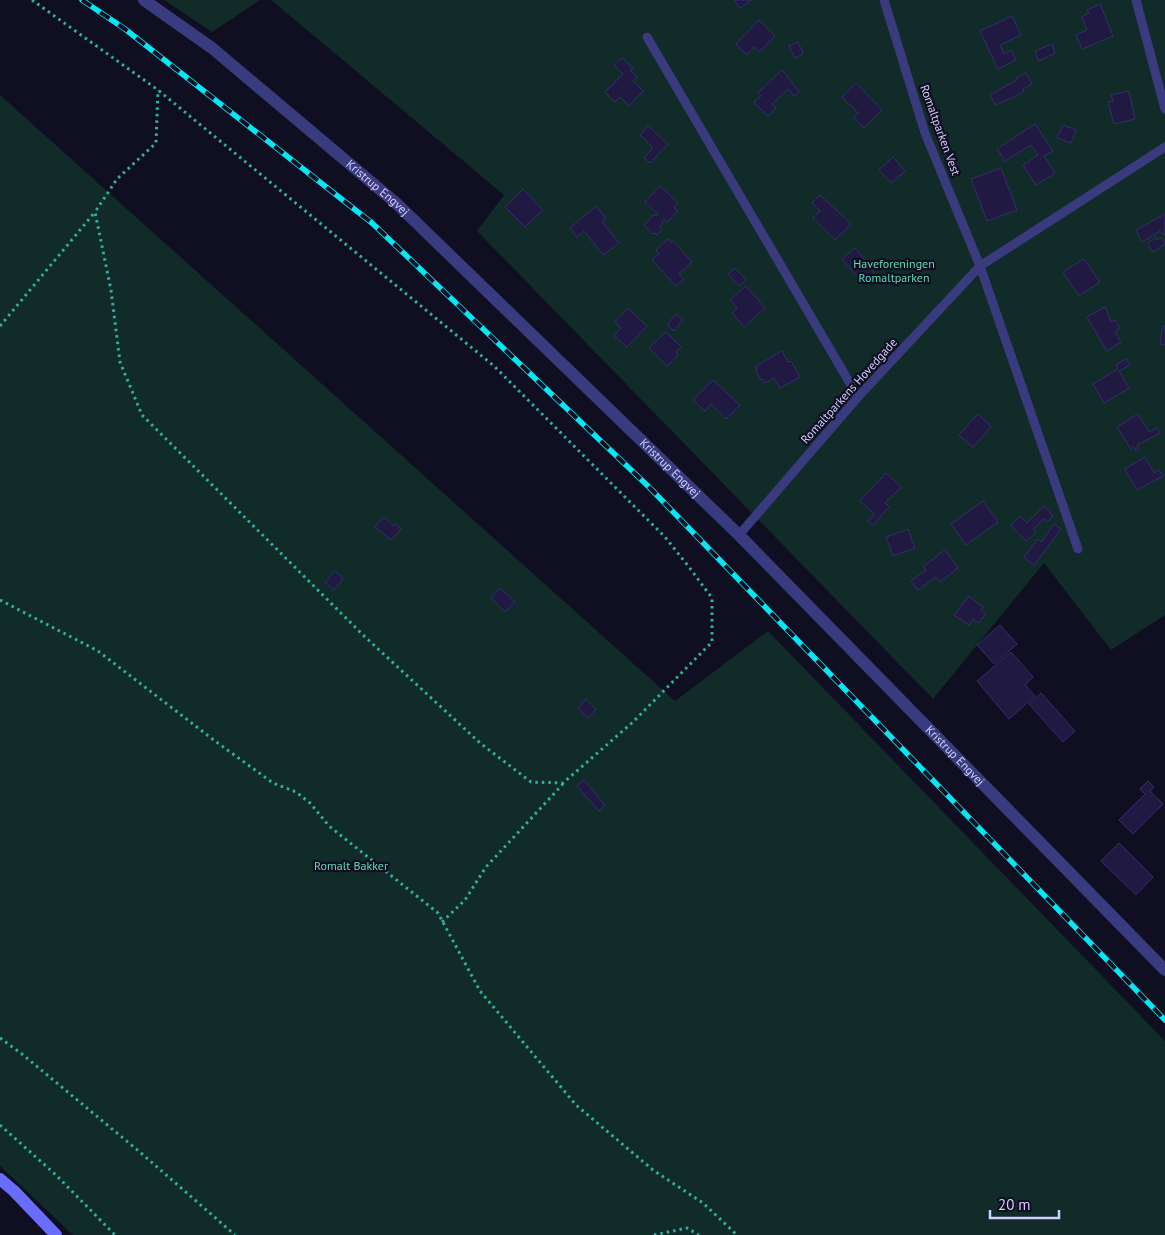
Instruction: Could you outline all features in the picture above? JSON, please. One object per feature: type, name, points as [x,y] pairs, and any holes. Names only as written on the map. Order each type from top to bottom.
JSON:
[{"type":"street","name":"Kristrup Engvej","points":[[144,0],[212,48],[396,203],[739,535],[1165,970]]},
{"type":"street","points":[[0,1179],[56,1235]]},
{"type":"lane","name":"Romaltparken Vest","points":[[884,0],[925,132],[980,266]]},
{"type":"lane","points":[[1136,0],[1165,109]]},
{"type":"lane","points":[[647,37],[858,397]]},
{"type":"lane","name":"Romaltparkens Hovedgade","points":[[739,535],[858,397],[980,266],[1165,147]]},
{"type":"lane","points":[[980,266],[1078,549]]},
{"type":"path","points":[[32,0],[158,90],[494,366],[665,538],[712,598],[712,642],[633,722],[563,783],[486,867],[465,900],[442,922]]},
{"type":"path","points":[[0,326],[95,212],[117,179],[156,143],[158,90]]},
{"type":"path","points":[[95,212],[111,290],[120,362],[142,415],[363,635],[480,744],[531,782],[563,783]]},
{"type":"path","points":[[0,600],[98,651],[273,783],[296,792],[310,804],[329,826],[438,913],[480,991],[576,1105],[653,1170],[702,1203],[737,1235]]},
{"type":"path","points":[[0,1038],[134,1147],[235,1235]]},
{"type":"path","points":[[0,1126],[56,1175],[116,1235]]},
{"type":"path","points":[[654,1235],[687,1228],[698,1235]]},
{"type":"green space","points":[[164,0],[260,0],[212,32]]},
{"type":"green space","name":"Haveforeningen Romaltparken","points":[[271,0],[1165,0],[1165,615],[1111,650],[1044,563],[933,699],[477,231],[504,195]]},
{"type":"green space","name":"Romalt Bakker","points":[[0,95],[675,701],[768,631],[1165,1041],[1165,1235],[73,1235],[0,1166]]},
{"type":"building","points":[[734,0],[751,0],[740,8]]},
{"type":"building","points":[[1100,4],[1113,36],[1082,49],[1076,35],[1087,30],[1082,17],[1089,13],[1087,10]]},
{"type":"building","points":[[1012,16],[1021,35],[1000,45],[1004,54],[1011,50],[1016,60],[998,69],[980,31]]},
{"type":"building","points":[[759,20],[775,36],[759,52],[754,47],[747,55],[736,44]]},
{"type":"building","points":[[798,42],[803,54],[795,58],[789,46]]},
{"type":"building","points":[[1052,44],[1055,53],[1039,61],[1035,51]]},
{"type":"building","points":[[622,58],[633,68],[630,70],[637,77],[633,81],[643,91],[629,106],[620,97],[615,102],[605,92],[623,74],[614,65]]},
{"type":"building","points":[[782,70],[799,92],[794,96],[788,89],[772,104],[776,108],[768,116],[754,102],[761,96],[758,93]]},
{"type":"building","points":[[1026,73],[1032,84],[1023,89],[1024,91],[1018,95],[996,105],[990,95]]},
{"type":"building","points":[[856,83],[882,110],[864,128],[854,117],[858,113],[842,97]]},
{"type":"building","points":[[1129,91],[1135,119],[1114,124],[1108,102],[1113,101],[1111,95]]},
{"type":"building","points":[[1035,124],[1053,151],[1044,156],[1055,173],[1036,185],[1023,165],[1038,155],[1031,145],[1005,161],[997,149]]},
{"type":"building","points":[[1063,125],[1076,130],[1071,143],[1057,138]]},
{"type":"building","points":[[648,126],[668,144],[650,163],[644,158],[653,148],[640,135]]},
{"type":"building","points":[[893,157],[905,171],[891,183],[879,170]]},
{"type":"building","points":[[1001,168],[1017,210],[987,221],[971,179]]},
{"type":"building","points":[[660,186],[678,203],[674,208],[678,211],[667,222],[664,219],[661,222],[663,223],[660,227],[662,229],[657,235],[653,234],[644,225],[654,214],[656,216],[658,214],[645,202]]},
{"type":"building","points":[[523,189],[543,210],[525,227],[505,207]]},
{"type":"building","points":[[820,195],[851,224],[835,240],[813,218],[820,211],[812,203]]},
{"type":"building","points":[[596,206],[606,219],[602,222],[619,243],[603,255],[584,231],[577,237],[570,228]]},
{"type":"building","points":[[1165,214],[1165,236],[1160,231],[1142,242],[1136,230]]},
{"type":"building","points":[[1156,237],[1157,240],[1161,237],[1165,244],[1153,252],[1147,244]]},
{"type":"building","points":[[668,239],[671,243],[673,241],[692,262],[679,274],[684,279],[676,286],[652,260],[659,254],[656,250]]},
{"type":"building","points":[[855,248],[874,273],[866,281],[861,274],[858,277],[842,259]]},
{"type":"building","points":[[1084,259],[1100,282],[1079,296],[1063,272]]},
{"type":"building","points":[[735,268],[746,280],[739,286],[728,274]]},
{"type":"building","points":[[746,286],[765,308],[744,327],[732,313],[737,308],[730,300]]},
{"type":"building","points":[[1105,307],[1111,322],[1115,320],[1120,328],[1116,330],[1116,334],[1121,342],[1107,351],[1087,317]]},
{"type":"building","points":[[628,308],[647,326],[627,347],[614,336],[621,328],[615,322]]},
{"type":"building","points":[[676,314],[683,320],[674,331],[667,325]]},
{"type":"building","points":[[1163,326],[1165,326],[1165,345],[1160,344]]},
{"type":"building","points":[[666,332],[681,347],[676,352],[678,355],[667,366],[649,348]]},
{"type":"building","points":[[782,351],[788,362],[791,361],[800,377],[780,388],[774,378],[765,383],[755,370],[757,369],[756,366]]},
{"type":"building","points":[[1126,359],[1130,365],[1119,371],[1129,388],[1104,403],[1093,384],[1118,369],[1116,365]]},
{"type":"building","points":[[713,380],[740,405],[726,419],[711,404],[705,411],[693,400]]},
{"type":"building","points":[[978,414],[991,427],[973,447],[959,435]]},
{"type":"building","points":[[1138,414],[1149,432],[1157,428],[1160,433],[1137,445],[1139,449],[1136,451],[1134,447],[1131,449],[1117,427]]},
{"type":"building","points":[[1145,457],[1154,473],[1159,470],[1163,476],[1137,490],[1125,469]]},
{"type":"building","points":[[886,473],[901,487],[885,503],[889,507],[873,525],[868,521],[874,514],[860,501]]},
{"type":"building","points":[[983,501],[998,522],[966,545],[951,524]]},
{"type":"building","points":[[1044,506],[1053,516],[1047,522],[1044,519],[1033,529],[1036,532],[1026,541],[1011,525],[1020,516],[1027,523]]},
{"type":"building","points":[[384,517],[394,526],[396,524],[401,529],[391,540],[375,527]]},
{"type":"building","points":[[1054,524],[1061,529],[1034,565],[1024,557],[1038,539],[1041,542]]},
{"type":"building","points":[[908,529],[915,548],[893,556],[886,537]]},
{"type":"building","points":[[945,550],[958,568],[940,582],[936,577],[918,590],[911,581],[926,570],[923,567]]},
{"type":"building","points":[[335,571],[343,579],[334,590],[325,582]]},
{"type":"building","points":[[500,588],[515,602],[505,612],[491,598]]},
{"type":"building","points":[[969,596],[983,607],[981,610],[986,614],[978,623],[973,619],[969,625],[954,615]]},
{"type":"building","points":[[1000,625],[1017,644],[994,664],[977,645]]},
{"type":"building","points":[[1011,652],[1033,677],[1025,685],[1035,696],[1009,719],[977,681]]},
{"type":"building","points":[[1041,693],[1075,731],[1063,742],[1029,704]]},
{"type":"building","points":[[586,699],[596,709],[588,718],[578,708]]},
{"type":"building","points":[[584,780],[605,805],[599,811],[577,786]]},
{"type":"building","points":[[1148,781],[1154,787],[1150,791],[1163,804],[1133,834],[1119,820],[1145,794],[1140,789]]},
{"type":"building","points":[[1119,843],[1153,877],[1136,895],[1101,861]]},
{"type":"railway","points":[[82,0],[125,29],[372,223],[649,487],[1165,1020]]}]
